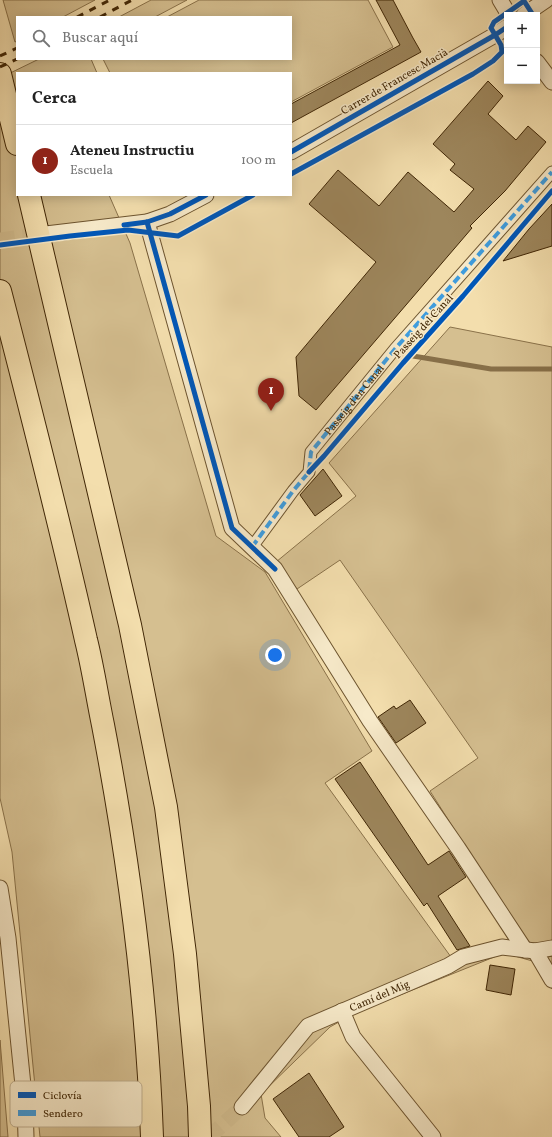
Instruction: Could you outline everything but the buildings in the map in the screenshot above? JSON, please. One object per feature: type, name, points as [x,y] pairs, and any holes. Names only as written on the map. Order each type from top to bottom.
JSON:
[{"type":"highway","points":[[0,74],[16,140]]},
{"type":"highway","points":[[29,196],[130,625],[166,807],[185,954],[199,1106],[200,1137]]},
{"type":"highway","points":[[0,291],[56,511],[87,642],[110,763],[125,847],[141,979],[150,1084],[152,1137]]},
{"type":"street","points":[[500,0],[507,12]]},
{"type":"street","points":[[514,12],[515,0]]},
{"type":"street","points":[[528,12],[546,0]]},
{"type":"street","name":"Carrer de Francesc Macià","points":[[292,151],[504,29]]},
{"type":"street","points":[[540,66],[552,82]]},
{"type":"street","name":"Passeig d'en Canal","points":[[252,547],[293,491],[309,472],[311,452],[395,349],[552,172]]},
{"type":"street","points":[[46,234],[147,222],[170,214],[204,196]]},
{"type":"street","points":[[147,222],[232,528],[275,569],[370,721],[530,951],[552,980]]},
{"type":"street","points":[[0,888],[8,938],[22,1081]]},
{"type":"street","name":"Camí del Mig","points":[[242,1107],[308,1026],[448,966],[463,957],[502,947],[530,951],[552,948]]},
{"type":"street","points":[[342,1011],[353,1038],[433,1137]]},
{"type":"street","points":[[26,1127],[26,1137]]},
{"type":"shaded area","points":[[3,0],[95,0],[65,16],[16,16],[15,42]]},
{"type":"shaded area","points":[[151,0],[187,0],[157,16],[121,16]]},
{"type":"shaded area","points":[[199,0],[368,0],[393,47],[292,101],[292,72],[110,72],[104,60],[292,60],[292,16],[169,16]]},
{"type":"shaded area","points":[[37,60],[91,60],[97,72],[16,72],[16,196],[109,196],[130,243],[216,536],[265,572],[372,751],[325,783],[451,957],[522,936],[430,791],[478,758],[340,560],[297,589],[276,562],[356,496],[329,463],[450,327],[552,347],[552,989],[536,962],[504,953],[353,1014],[330,1027],[261,1094],[265,1118],[281,1137],[40,1137],[39,1127],[142,1127],[142,1081],[34,1081],[12,852],[0,798],[0,78]]},
{"type":"shaded area","points":[[0,1040],[8,1137],[0,1137]]},
{"type":"waterway","points":[[413,356],[491,369],[552,369]]},
{"type":"tunnel","points":[[0,240],[46,234]]},
{"type":"tunnel","points":[[209,1137],[242,1107]]},
{"type":"railway","points":[[79,16],[110,0]]},
{"type":"railway","points":[[102,16],[132,0]]},
{"type":"railway","points":[[0,56],[16,48]]},
{"type":"railway","points":[[0,67],[16,59]]},
{"type":"marked path","points":[[252,547],[293,491],[309,472],[311,452],[395,349],[552,172]]},
{"type":"cycle path","points":[[508,12],[524,1],[531,12]]},
{"type":"cycle path","points":[[292,173],[473,74],[493,61],[502,52],[501,45],[491,28],[494,22],[504,15]]},
{"type":"cycle path","points":[[292,151],[504,29]]},
{"type":"cycle path","name":"Passeig del Canal","points":[[309,472],[463,296],[552,191]]},
{"type":"cycle path","points":[[124,225],[147,222],[170,214],[204,196]]},
{"type":"cycle path","points":[[0,245],[128,230],[178,236],[251,196]]},
{"type":"cycle path","points":[[147,222],[232,528],[275,569]]},
{"type":"place","name":"Ateneu Instructiu","points":[[271,411]]}]
